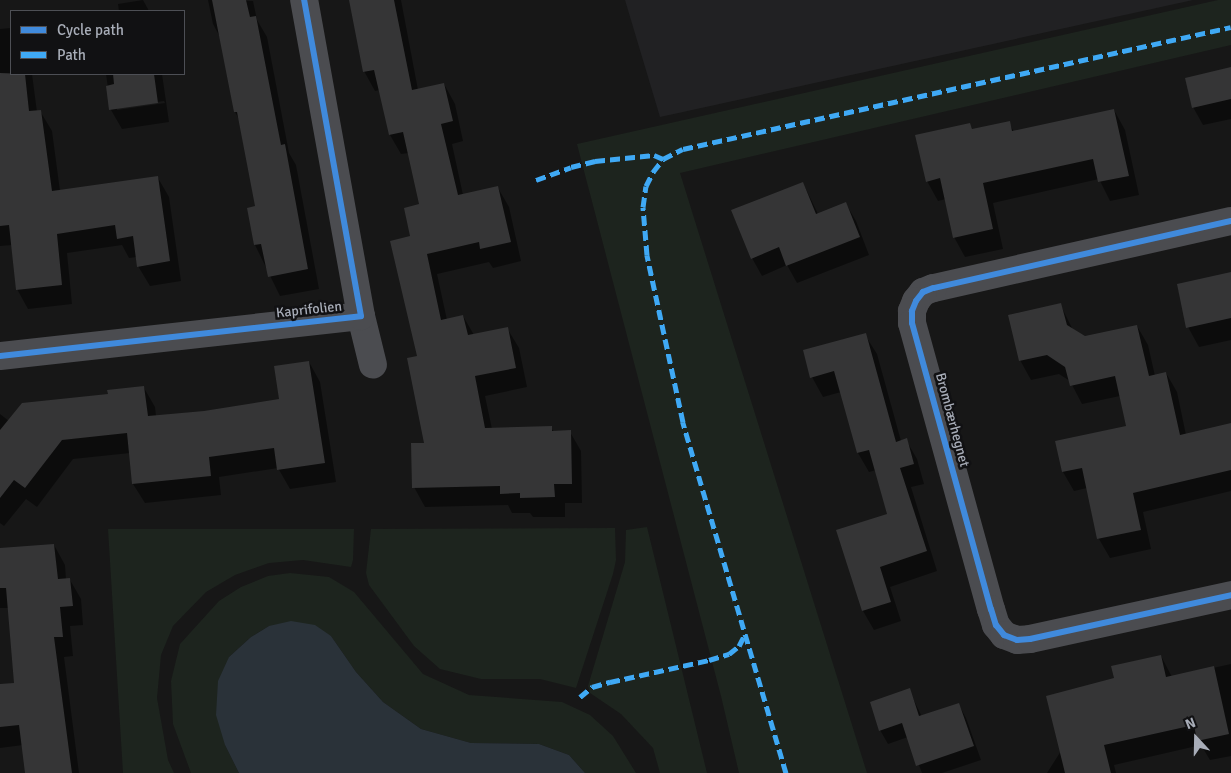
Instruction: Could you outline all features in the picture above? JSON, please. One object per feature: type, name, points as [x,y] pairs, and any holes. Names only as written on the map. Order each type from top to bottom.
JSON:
[{"type":"street","name":"Kaprifolien","points":[[304,0],[361,316],[373,365]]},
{"type":"street","name":"Brombærhegnet","points":[[1231,221],[933,288],[923,292],[912,310],[912,323],[991,609],[996,624],[1004,635],[1017,640],[1030,639],[1231,596]]},
{"type":"street","name":"Kaprifolien","points":[[0,356],[361,316]]},
{"type":"shaded area","points":[[625,0],[1193,0],[660,117]]},
{"type":"shaded area","points":[[1218,0],[1231,0],[1231,45],[680,173],[867,773],[739,773],[721,696],[577,144]]},
{"type":"shaded area","points":[[647,527],[707,773],[660,773],[653,748],[621,714],[590,693],[588,686],[625,562],[626,530]]},
{"type":"shaded area","points":[[615,528],[616,560],[613,574],[576,688],[540,679],[481,679],[440,669],[414,646],[369,585],[366,573],[371,529]]},
{"type":"shaded area","points":[[108,529],[354,529],[351,567],[303,560],[269,563],[235,575],[206,592],[173,626],[161,655],[157,698],[168,760],[174,773],[123,773]]},
{"type":"shaded area","points":[[290,573],[329,577],[354,592],[423,674],[469,695],[562,702],[590,715],[613,736],[636,773],[585,773],[569,755],[539,744],[471,743],[421,729],[383,702],[356,672],[331,636],[269,626],[251,637],[229,657],[225,745],[239,773],[191,773],[173,724],[171,681],[180,644],[219,601],[241,587],[268,576]]},
{"type":"shaded area","points":[[291,621],[315,625],[331,636],[356,672],[383,702],[421,729],[471,743],[539,744],[569,755],[585,773],[239,773],[225,745],[216,715],[218,681],[229,657],[251,637],[269,626]]},
{"type":"building","points":[[212,0],[246,0],[250,17],[256,16],[281,145],[285,144],[308,269],[268,277],[261,244],[254,245],[247,208],[255,206],[237,112],[234,112]]},
{"type":"building","points":[[349,0],[394,0],[412,90],[444,83],[453,121],[441,124],[458,195],[498,186],[511,242],[480,249],[479,242],[427,254],[441,320],[463,315],[468,335],[508,327],[516,368],[475,376],[485,428],[552,426],[552,431],[571,430],[572,484],[554,484],[555,497],[520,498],[520,493],[500,494],[500,486],[412,488],[411,443],[424,443],[407,358],[417,356],[390,241],[410,236],[404,208],[419,204],[403,132],[389,135],[374,70],[363,72]]},
{"type":"building","points":[[1231,67],[1231,99],[1192,108],[1185,78]]},
{"type":"building","points":[[0,73],[25,75],[29,111],[41,110],[52,191],[158,176],[170,261],[137,267],[133,236],[117,239],[115,225],[57,234],[62,285],[16,290],[9,225],[0,226]]},
{"type":"building","points":[[113,75],[154,75],[158,103],[109,110],[106,86],[114,84]]},
{"type":"building","points":[[1114,109],[1129,176],[1098,182],[1093,159],[983,183],[993,229],[953,238],[940,178],[926,182],[915,135],[970,123],[972,129],[1010,121],[1012,131]]},
{"type":"building","points":[[803,182],[816,214],[846,202],[860,237],[786,266],[779,247],[751,259],[731,210]]},
{"type":"building","points":[[1231,272],[1231,318],[1186,328],[1177,284]]},
{"type":"building","points":[[1061,303],[1067,325],[1085,336],[1137,325],[1149,376],[1166,372],[1180,435],[1231,423],[1231,470],[1133,493],[1141,530],[1097,539],[1082,468],[1062,472],[1055,441],[1126,426],[1115,376],[1070,386],[1065,367],[1047,355],[1019,361],[1008,315]]},
{"type":"building","points":[[866,333],[896,442],[907,438],[914,464],[900,468],[927,551],[880,567],[891,602],[862,611],[836,530],[887,514],[869,450],[857,453],[834,371],[810,378],[803,350]]},
{"type":"building","points":[[309,361],[325,463],[277,470],[274,448],[209,457],[211,476],[132,484],[127,433],[62,440],[25,488],[14,480],[0,498],[0,430],[22,403],[108,394],[107,390],[144,386],[148,416],[204,411],[279,399],[274,366]]},
{"type":"building","points":[[54,544],[58,579],[70,578],[73,606],[60,607],[63,637],[54,637],[72,773],[25,773],[19,725],[0,727],[0,684],[14,683],[6,588],[0,588],[0,548]]},
{"type":"building","points":[[1161,655],[1166,677],[1214,666],[1229,734],[1197,741],[1194,725],[1104,745],[1111,773],[1065,773],[1046,696],[1114,678],[1111,666]]},
{"type":"building","points":[[910,688],[919,716],[959,703],[974,746],[916,766],[902,723],[879,731],[870,702]]},
{"type":"marked path","points":[[786,773],[683,422],[647,255],[643,207],[646,186],[653,172],[663,159],[683,149],[1231,27]]},
{"type":"marked path","points":[[536,180],[571,167],[595,161],[654,155],[663,159]]},
{"type":"marked path","points":[[580,697],[592,687],[729,654],[739,646],[745,634]]},
{"type":"cycle path","points":[[0,356],[361,316],[304,0]]},
{"type":"cycle path","points":[[1231,221],[933,288],[923,292],[916,301],[912,311],[912,323],[991,609],[996,625],[1004,635],[1017,640],[1030,639],[1231,595]]}]
